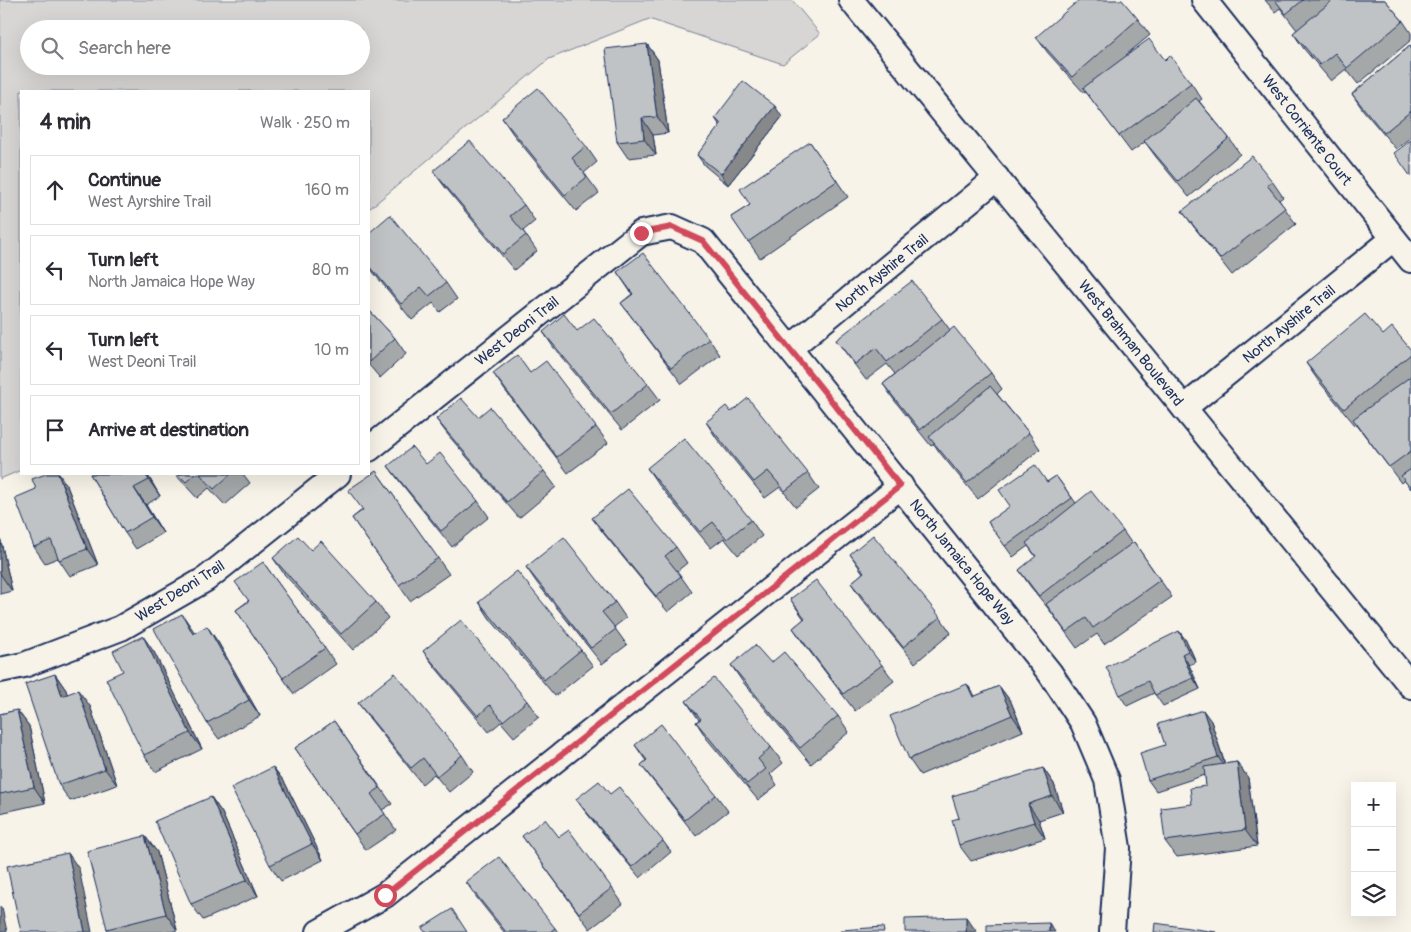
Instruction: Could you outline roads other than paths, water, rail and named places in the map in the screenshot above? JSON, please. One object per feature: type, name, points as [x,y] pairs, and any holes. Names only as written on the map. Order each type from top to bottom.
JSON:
[{"type":"street","name":"West Brahman Boulevard","points":[[852,0],[1411,686]]},
{"type":"street","name":"West Corriente Court","points":[[1204,0],[1411,260]]},
{"type":"street","name":"North Ayshire Trail","points":[[790,348],[997,178]]},
{"type":"street","name":"North Jamaica Hope Way","points":[[672,227],[703,241],[1050,673],[1083,722],[1107,780],[1118,848],[1112,932]]},
{"type":"street","name":"West Deoni Trail","points":[[370,448],[641,233],[672,227]]},
{"type":"street","name":"North Ayshire Trail","points":[[1184,408],[1393,239]]},
{"type":"street","name":"West Deoni Trail","points":[[0,670],[24,665],[121,628],[206,579],[337,475]]},
{"type":"street","points":[[319,932],[385,895],[900,486]]}]
